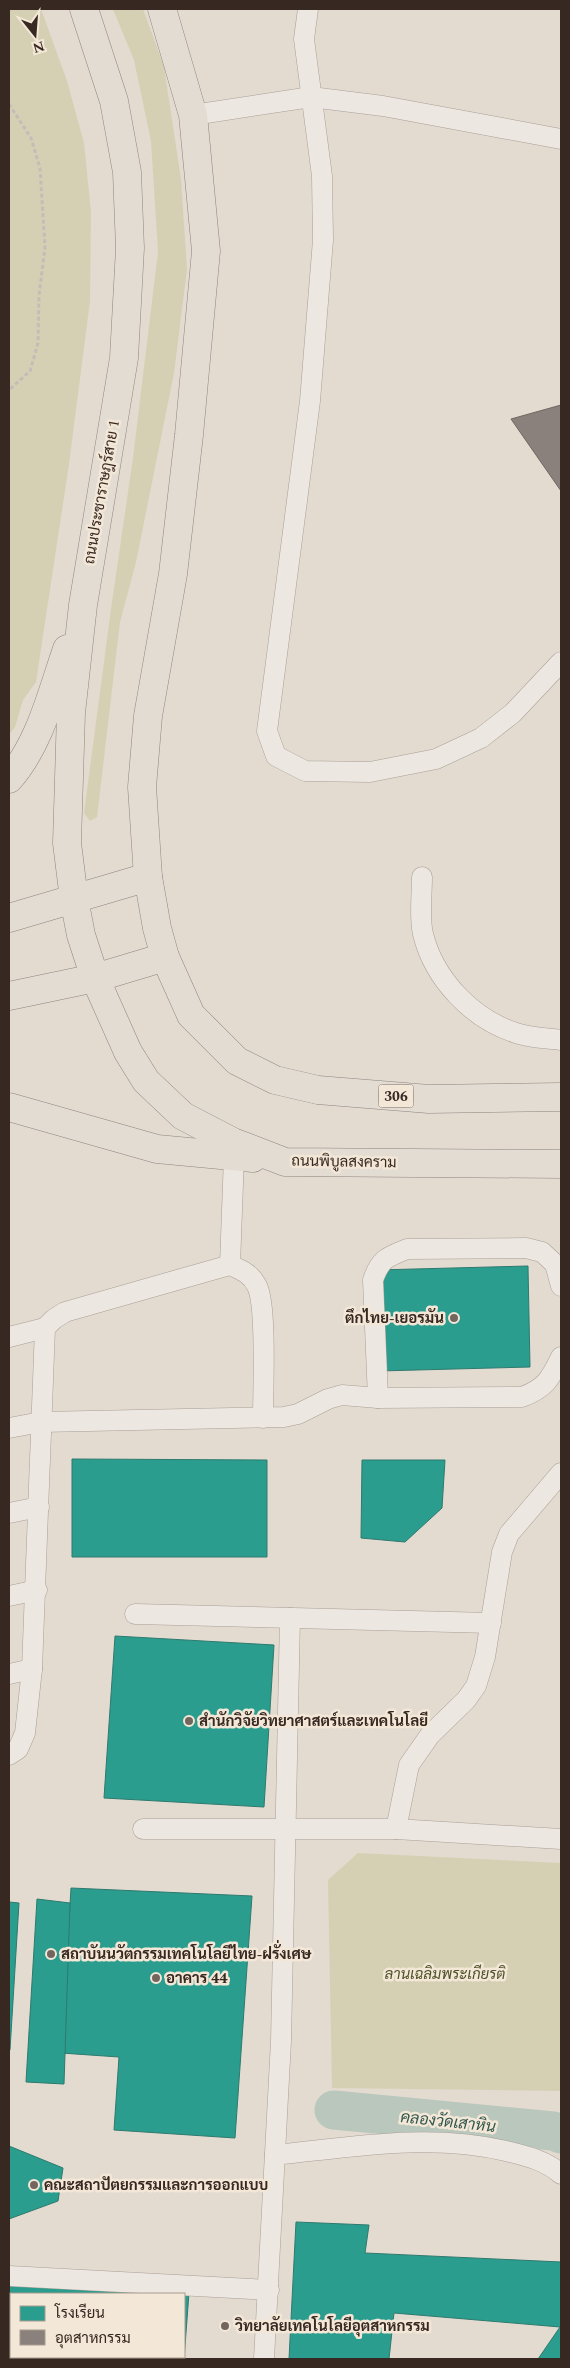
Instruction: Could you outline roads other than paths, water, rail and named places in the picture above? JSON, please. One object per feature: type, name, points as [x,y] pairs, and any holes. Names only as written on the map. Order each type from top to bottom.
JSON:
[{"type":"main road","name":"ถนนประชาราษฎร์สาย 1","points":[[84,9],[114,101],[127,172],[130,248],[124,358],[83,605],[71,723],[67,842],[74,899],[82,935],[95,978]]},
{"type":"main road","points":[[9,996],[95,978],[165,958],[157,928],[148,877],[142,787],[148,716],[174,564],[189,435],[206,251],[193,115],[162,9]]},
{"type":"main road","points":[[9,779],[18,769],[41,722],[83,605]]},
{"type":"main road","points":[[9,918],[148,877]]},
{"type":"main road","name":"306","points":[[165,958],[191,1015],[237,1061],[275,1080],[318,1090],[429,1099],[561,1097]]},
{"type":"main road","name":"ถนนพิบูลสงคราม","points":[[95,978],[128,1052],[146,1081],[183,1116],[233,1142],[285,1162],[561,1164]]},
{"type":"main road","points":[[9,1107],[157,1149],[285,1162]]},
{"type":"lane","points":[[308,9],[304,39],[322,176],[323,240],[310,401],[267,731],[276,756],[305,771],[352,772],[370,772],[436,759],[481,738],[513,713],[561,662]]},
{"type":"lane","points":[[193,115],[311,97],[383,106],[561,139]]},
{"type":"lane","points":[[422,877],[422,933],[436,968],[456,996],[487,1020],[516,1033],[561,1040]]},
{"type":"lane","points":[[230,1265],[234,1156]]},
{"type":"lane","points":[[378,1398],[373,1280],[378,1265],[389,1256],[407,1249],[526,1248],[542,1252],[554,1264],[561,1286]]},
{"type":"lane","points":[[9,1337],[45,1328],[65,1312],[230,1265],[247,1272],[258,1287],[262,1315],[263,1418]]},
{"type":"lane","points":[[9,1755],[18,1749],[25,1733],[32,1669],[37,1590],[45,1328]]},
{"type":"lane","points":[[9,1428],[41,1422],[263,1418],[298,1414],[328,1399],[342,1395],[378,1398],[522,1397],[538,1391],[550,1381],[561,1357]]},
{"type":"lane","points":[[396,1829],[409,1765],[430,1735],[466,1700],[476,1686],[485,1657],[502,1552],[509,1534],[561,1473]]},
{"type":"lane","points":[[9,1513],[39,1507]]},
{"type":"lane","points":[[9,1596],[37,1590]]},
{"type":"lane","points":[[135,1614],[491,1623]]},
{"type":"lane","points":[[264,2359],[276,2155],[286,1830],[290,1618]]},
{"type":"lane","points":[[9,1674],[32,1669]]},
{"type":"lane","points":[[142,1830],[396,1829],[561,1839]]},
{"type":"lane","points":[[276,2155],[403,2141],[449,2142],[494,2148],[536,2158],[561,2174]]},
{"type":"lane","points":[[9,2276],[268,2290]]},
{"type":"waterway","name":"คลองวัดเสาหิน","points":[[334,2110],[553,2131],[561,2134]]},
{"type":"place","name":"ตึกไทย-เยอรมัน","points":[[454,1318]]},
{"type":"place","name":"สำนักวิจัยวิทยาศาสตร์และเทคโนโลยี","points":[[189,1721]]},
{"type":"place","name":"สถาบันนวัตกรรมเทคโนโลยีไทย-ฝรั่งเศษ","points":[[51,1954]]},
{"type":"place","name":"อาคาร 44","points":[[156,1978]]},
{"type":"place","name":"คณะสถาปัตยกรรมและการออกแบบ","points":[[34,2185]]},
{"type":"place","name":"วิทยาลัยเทคโนโลยีอุตสาหกรรม","points":[[225,2326]]},
{"type":"park label","name":"ลานเฉลิมพระเกียรติ","points":[[445,1974]]}]
